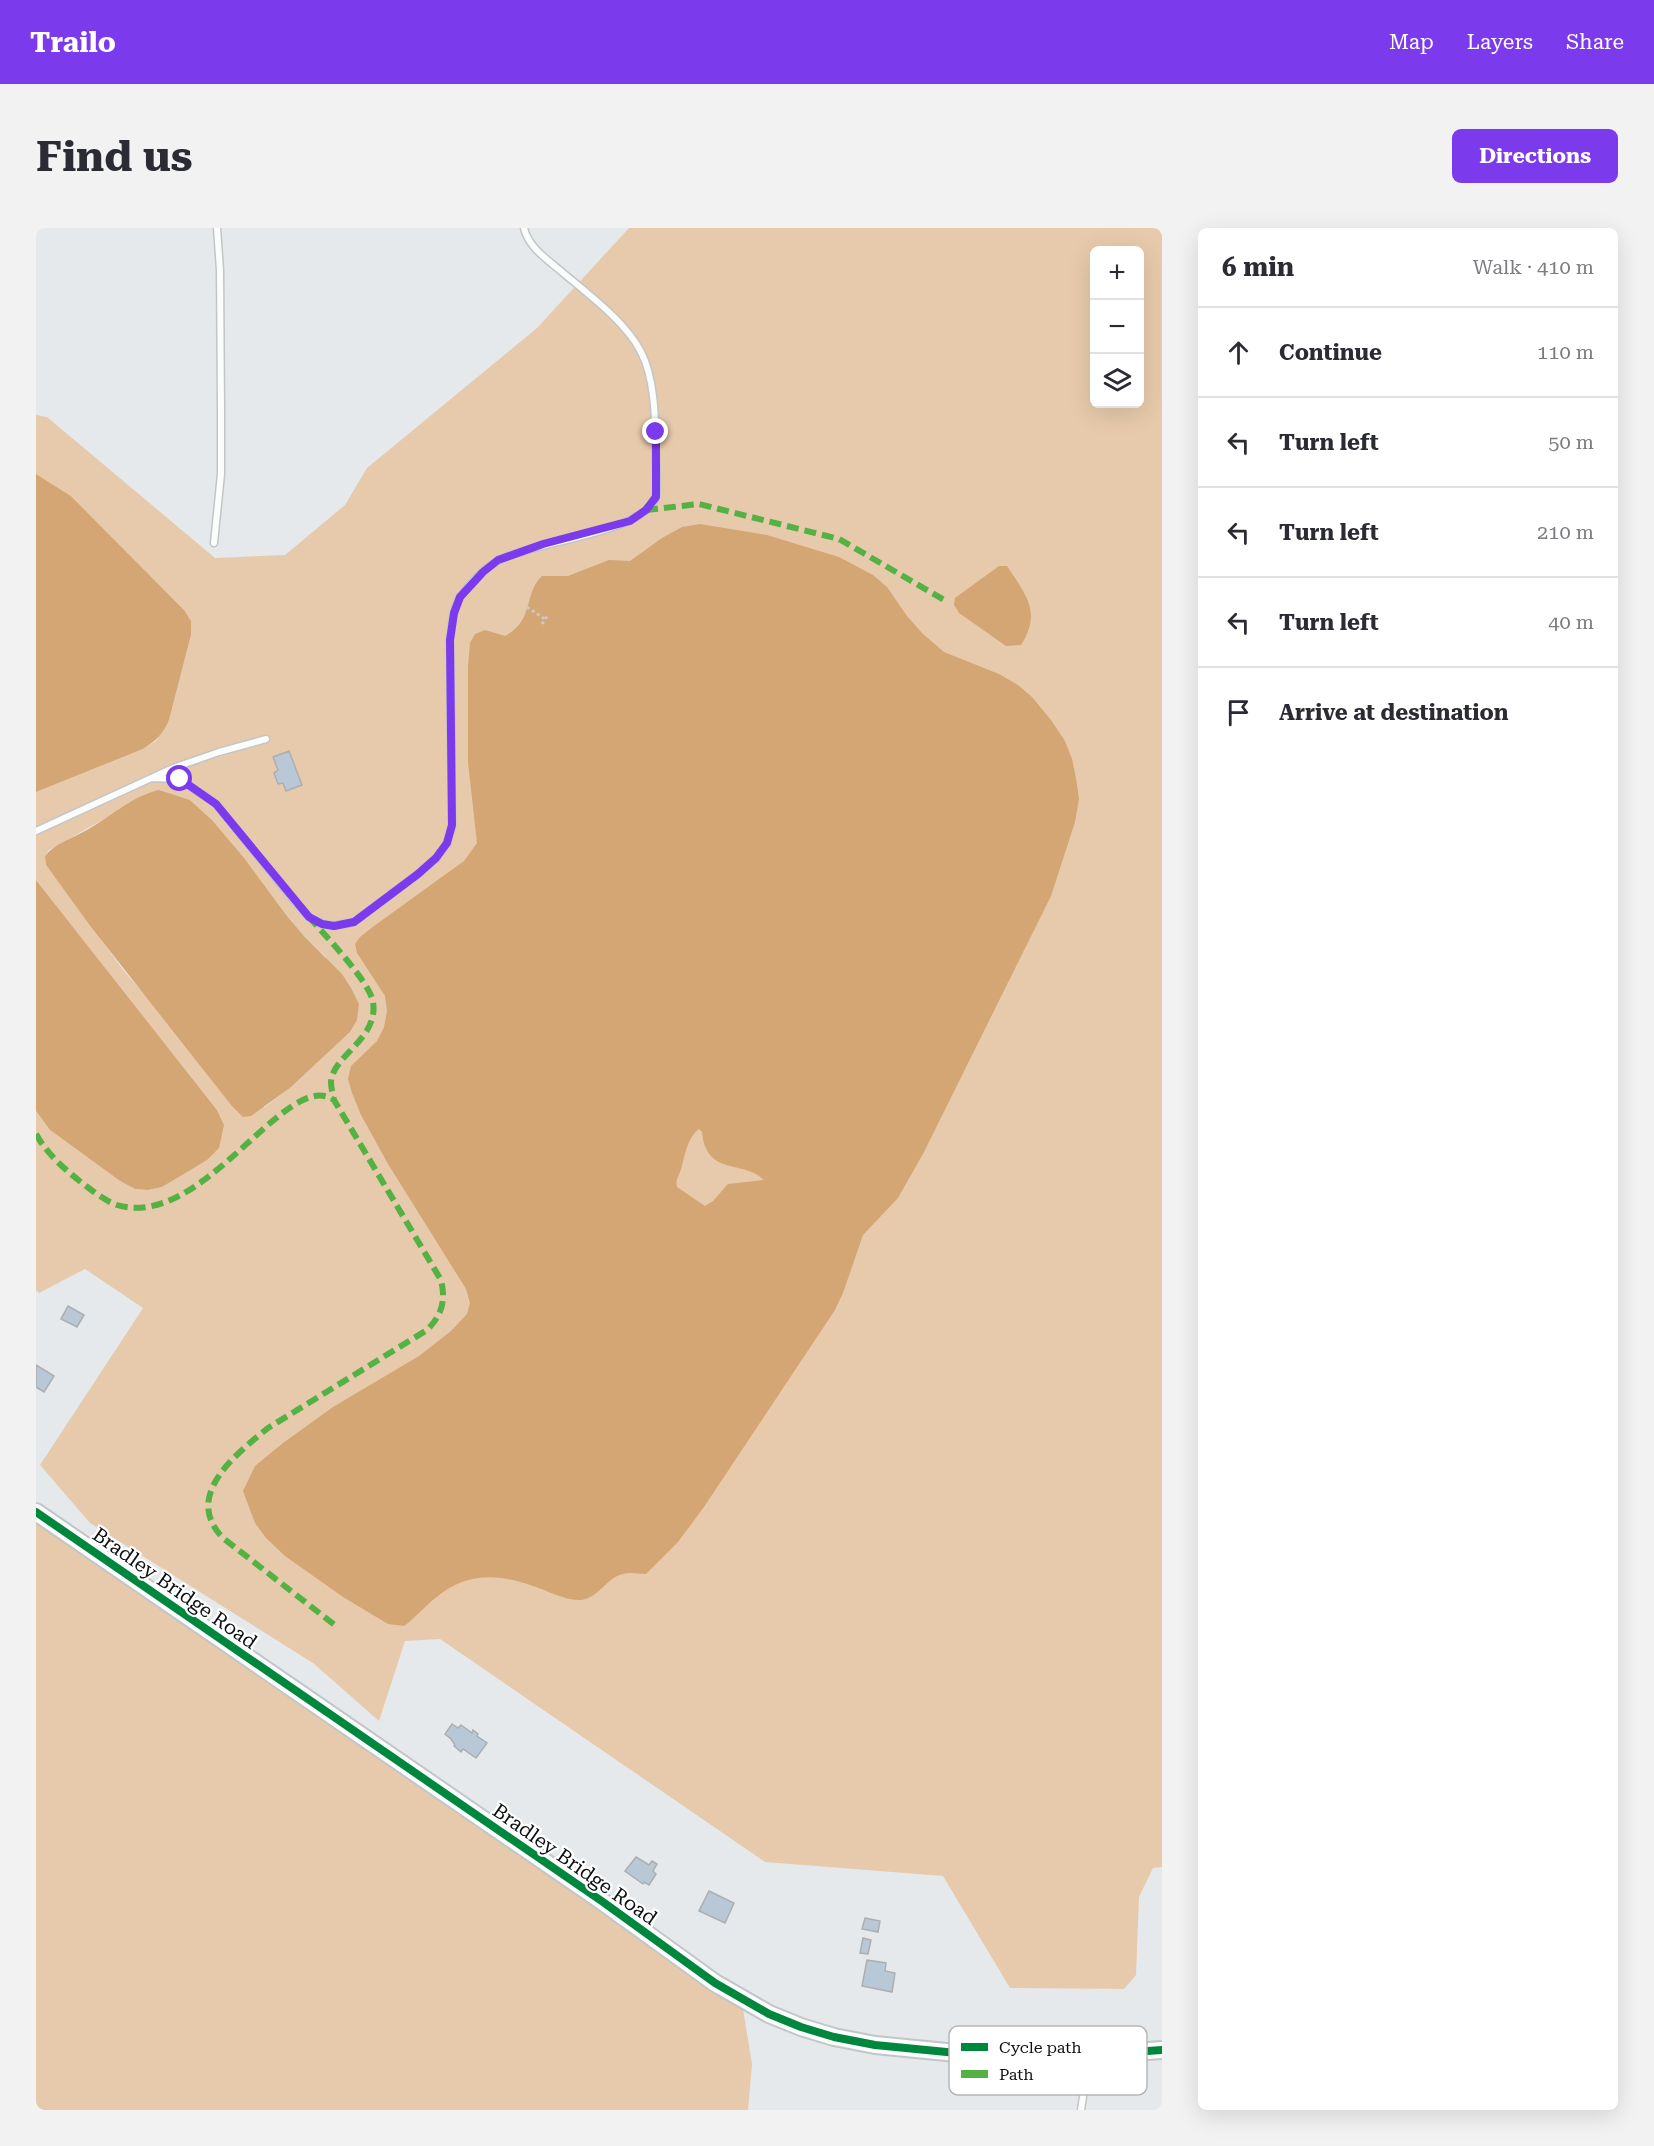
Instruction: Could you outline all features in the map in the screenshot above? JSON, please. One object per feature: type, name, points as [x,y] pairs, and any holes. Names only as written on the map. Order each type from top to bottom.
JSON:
[{"type":"street","name":"Bradley Bridge Road","points":[[36,1512],[594,1895],[715,1983],[769,2014],[834,2037],[875,2045],[949,2052]]},
{"type":"street","name":"Bradley Bridge Road","points":[[1147,2051],[1162,2050]]},
{"type":"lane","points":[[214,543],[220,474],[222,409],[220,270],[217,228]]},
{"type":"lane","points":[[152,778],[180,779],[216,804],[297,904],[309,917],[322,924],[334,926],[354,922],[418,874],[436,858],[447,843],[452,825],[450,640],[454,613],[460,597],[483,572],[498,560],[543,544],[630,521],[646,510],[656,497],[656,432],[651,383],[641,351],[628,332],[530,243],[524,228]]},
{"type":"lane","points":[[36,831],[152,778],[219,752],[266,739]]},
{"type":"lane","points":[[1081,2110],[1083,2095]]},
{"type":"path","points":[[526,607],[545,619]]},
{"type":"path","points":[[542,624],[548,615]]},
{"type":"shaded area","points":[[629,228],[1162,228],[1162,1867],[1153,1868],[1139,1897],[1136,1975],[1124,1989],[1010,1988],[943,1876],[765,1862],[440,1639],[405,1641],[379,1721],[313,1663],[90,1523],[40,1465],[143,1308],[85,1269],[39,1293],[36,1290],[36,1111],[50,1130],[120,1181],[135,1189],[148,1190],[162,1187],[207,1160],[224,1125],[217,1110],[36,880],[36,792],[143,749],[156,741],[169,720],[191,635],[191,621],[185,611],[71,496],[36,474],[36,415],[47,417],[215,558],[285,555],[345,505],[367,468],[537,328]],"holes":[[[152,792],[190,800],[212,820],[245,859],[287,916],[325,956],[350,1032],[290,1088],[265,1107],[231,1105],[163,1016],[124,971],[46,865],[45,856],[49,850]]]},
{"type":"shaded area","points":[[36,474],[71,496],[185,611],[191,621],[191,635],[169,720],[159,737],[143,749],[36,792]]},
{"type":"shaded area","points":[[700,524],[767,535],[839,557],[873,575],[887,587],[923,634],[944,652],[999,674],[1018,685],[1032,697],[1051,720],[1065,741],[1072,759],[1079,799],[1075,822],[1051,896],[924,1152],[898,1198],[863,1235],[835,1310],[704,1507],[678,1542],[646,1574],[629,1573],[617,1576],[593,1596],[581,1600],[569,1599],[506,1579],[482,1578],[458,1584],[446,1590],[404,1626],[388,1624],[343,1597],[285,1556],[266,1538],[255,1523],[243,1491],[255,1466],[333,1407],[419,1356],[451,1331],[467,1314],[470,1303],[466,1289],[388,1164],[361,1115],[352,1093],[348,1079],[351,1066],[377,1041],[384,1027],[387,1011],[385,996],[357,953],[355,944],[374,926],[464,861],[477,843],[468,762],[468,666],[470,643],[475,634],[485,630],[505,636],[514,630],[525,615],[532,591],[542,576],[568,576],[609,560],[630,561],[682,527]],"holes":[[[699,1129],[710,1156],[727,1165],[746,1170],[764,1180],[728,1184],[713,1201],[705,1206],[677,1187],[677,1180],[689,1142]]]},
{"type":"shaded area","points":[[999,566],[1007,566],[1029,604],[1030,623],[1021,645],[1006,646],[959,613],[954,605],[955,598]]},
{"type":"shaded area","points":[[159,790],[190,800],[212,820],[245,859],[287,916],[342,974],[359,1004],[357,1020],[350,1032],[290,1088],[251,1116],[243,1117],[231,1105],[91,927],[46,865],[45,856],[58,844],[94,826],[139,797]]},
{"type":"shaded area","points":[[36,880],[217,1110],[224,1125],[219,1148],[207,1160],[162,1187],[148,1190],[135,1189],[120,1181],[50,1130],[36,1111]]},
{"type":"shaded area","points":[[36,1519],[743,2009],[752,2064],[748,2110],[36,2110]]},
{"type":"building","points":[[289,751],[302,785],[286,791],[283,783],[278,784],[274,773],[278,770],[273,757]]},
{"type":"building","points":[[68,1306],[84,1315],[77,1327],[61,1319]]},
{"type":"building","points":[[36,1365],[54,1376],[44,1392],[36,1387]]},
{"type":"building","points":[[452,1724],[458,1728],[461,1725],[472,1733],[473,1730],[487,1743],[476,1758],[463,1749],[461,1752],[445,1734]]},
{"type":"building","points":[[636,1857],[649,1865],[652,1861],[657,1864],[653,1871],[656,1874],[649,1885],[644,1882],[643,1884],[625,1871]]},
{"type":"building","points":[[709,1891],[734,1903],[725,1923],[699,1911]]},
{"type":"building","points":[[865,1918],[880,1921],[878,1932],[862,1929]]},
{"type":"building","points":[[863,1938],[871,1940],[868,1954],[860,1953]]},
{"type":"building","points":[[867,1960],[886,1963],[885,1971],[895,1973],[892,1992],[862,1986]]},
{"type":"marked path","points":[[646,510],[699,504],[839,539],[946,601]]},
{"type":"marked path","points":[[309,917],[355,971],[370,993],[373,1002],[373,1015],[363,1037],[333,1073],[331,1082],[334,1100]]},
{"type":"marked path","points":[[36,1134],[60,1164],[103,1198],[117,1205],[149,1207],[181,1195],[211,1175],[292,1106],[314,1096],[334,1100],[441,1280],[442,1307],[427,1330],[255,1438],[218,1477],[211,1492],[208,1507],[212,1522],[223,1538],[336,1626]]},
{"type":"cycle path","points":[[36,1512],[603,1902],[715,1983],[769,2014],[834,2037],[875,2045],[949,2052]]},
{"type":"cycle path","points":[[1147,2051],[1162,2050]]},
{"type":"route","points":[[180,779],[198,789],[216,804],[309,917],[322,924],[334,926],[354,922],[418,874],[436,858],[447,843],[452,825],[450,640],[454,613],[460,597],[483,572],[498,560],[543,544],[630,521],[646,510],[656,497],[656,432]]}]
